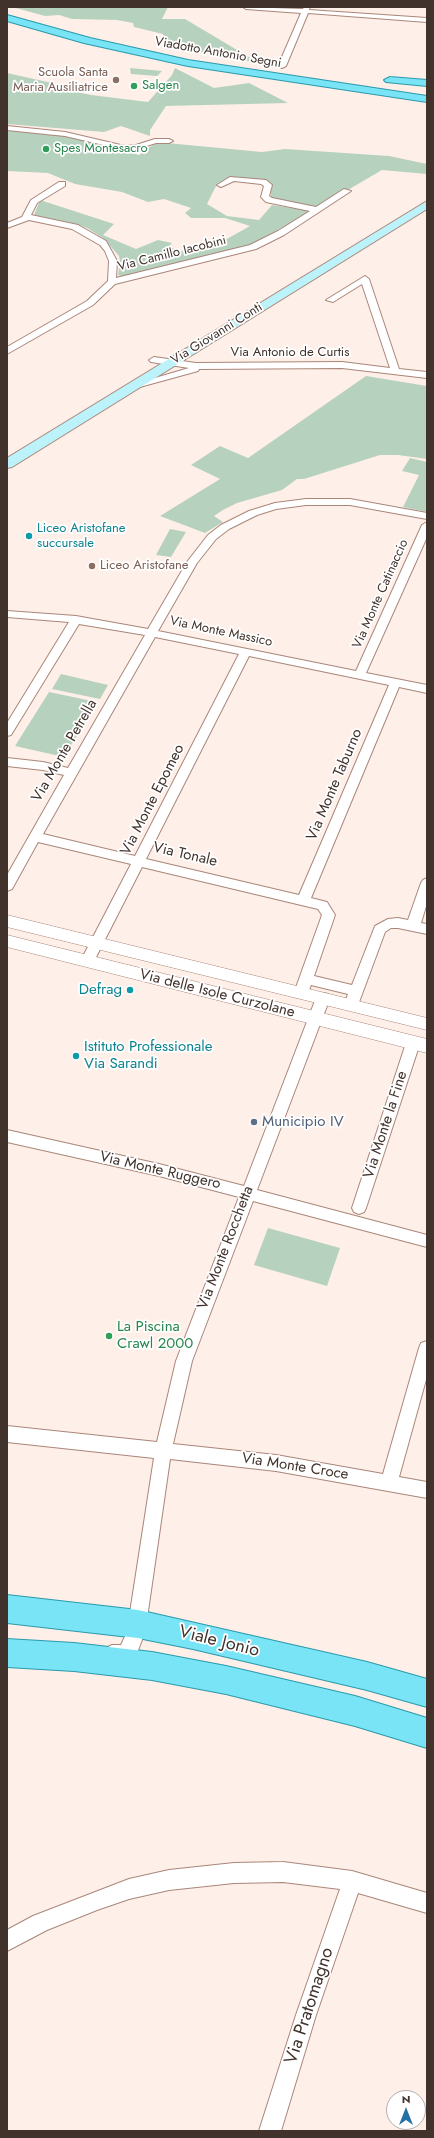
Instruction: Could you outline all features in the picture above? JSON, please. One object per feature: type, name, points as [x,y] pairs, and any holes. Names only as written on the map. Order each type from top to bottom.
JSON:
[{"type":"main road","name":"Viadotto Antonio Segni","points":[[7,10],[143,45],[297,73],[427,89]]},
{"type":"main road","name":"Viadotto Antonio Segni","points":[[7,18],[129,50],[267,76],[427,99]]},
{"type":"main road","points":[[297,73],[356,77]]},
{"type":"main road","points":[[267,76],[340,92],[427,106]]},
{"type":"main road","points":[[378,79],[427,83]]},
{"type":"main road","name":"Via Giovanni Conti","points":[[7,453],[154,360],[427,194]]},
{"type":"main road","name":"Via Giovanni Conti","points":[[7,464],[427,204]]},
{"type":"main road","name":"Viale Jonio","points":[[7,1610],[138,1624],[193,1635],[367,1676],[427,1693]]},
{"type":"main road","points":[[7,1653],[74,1657],[152,1666],[260,1687],[368,1715],[427,1733]]},
{"type":"street","points":[[246,7],[306,9],[427,20]]},
{"type":"street","points":[[282,66],[306,9]]},
{"type":"street","points":[[7,128],[65,134],[125,148],[137,147],[154,141],[169,141]]},
{"type":"street","points":[[221,185],[233,179],[263,182],[268,185],[265,196],[268,200],[318,210]]},
{"type":"street","points":[[7,226],[20,222],[27,217],[34,202],[62,184]]},
{"type":"street","name":"Via Camillo Iacobini","points":[[7,351],[90,303],[112,282],[246,249],[276,236],[348,191]]},
{"type":"street","points":[[27,217],[75,227],[102,243],[109,251],[112,261],[112,282]]},
{"type":"street","points":[[330,300],[365,279],[395,370]]},
{"type":"street","name":"Via Antonio de Curtis","points":[[154,360],[207,366],[323,364],[395,370],[427,375]]},
{"type":"street","points":[[136,385],[207,366]]},
{"type":"street","name":"Via Monte Petrella","points":[[7,886],[192,562],[206,543],[221,530],[253,513],[288,504],[334,501],[361,504],[427,516]]},
{"type":"street","name":"Via Monte Catinaccio","points":[[360,675],[427,525]]},
{"type":"street","name":"Via Monte Massico","points":[[7,614],[76,619],[152,632],[427,689]]},
{"type":"street","points":[[7,732],[76,619]]},
{"type":"street","name":"Via Monte Epomeo","points":[[87,962],[246,652]]},
{"type":"street","name":"Via Monte Taburno","points":[[304,899],[395,683]]},
{"type":"street","points":[[7,762],[43,766],[71,772]]},
{"type":"street","name":"Via Tonale","points":[[35,837],[304,899],[322,905],[329,915],[304,986]]},
{"type":"street","points":[[413,926],[427,883]]},
{"type":"street","name":"Via delle Isole Curzolane","points":[[7,921],[97,943],[304,986],[323,998],[354,998],[427,1024]]},
{"type":"street","points":[[304,986],[354,998],[380,929],[393,923],[427,929]]},
{"type":"street","name":"Via delle Isole Curzolane","points":[[7,941],[420,1045]]},
{"type":"street","name":"Via Monte Rocchetta","points":[[74,1657],[99,1653],[122,1654],[127,1652],[134,1640],[138,1624],[163,1450],[184,1361],[314,1018],[323,998]]},
{"type":"street","name":"Via Monte la Fine","points":[[358,1208],[420,1045]]},
{"type":"street","name":"Via Monte Ruggero","points":[[7,1136],[159,1170],[248,1192],[427,1241]]},
{"type":"street","points":[[389,1482],[427,1348]]},
{"type":"street","name":"Via Monte Croce","points":[[7,1434],[276,1462],[427,1490]]},
{"type":"street","points":[[7,1941],[40,1923],[129,1889],[169,1880],[252,1872],[298,1873],[352,1881],[427,1903]]},
{"type":"street","name":"Via Pratomagno","points":[[270,2131],[306,2015],[352,1881]]},
{"type":"green space","points":[[12,7],[168,7],[162,19],[185,19],[259,63],[168,46],[163,40],[163,34],[134,27],[133,23],[117,20],[72,19],[59,15],[45,16]]},
{"type":"green space","points":[[130,68],[162,71],[157,76],[131,74]]},
{"type":"green space","points":[[175,68],[214,88],[249,83],[288,103],[166,106],[150,130],[150,136],[121,126],[104,132],[7,124],[7,73],[52,83],[72,91],[91,95],[148,102],[172,75]]},
{"type":"green space","points":[[76,84],[105,84],[105,91],[75,91]]},
{"type":"green space","points":[[7,129],[79,138],[139,155],[154,144],[167,143],[262,152],[285,149],[389,156],[427,164],[427,174],[382,170],[317,208],[271,199],[271,184],[240,178],[228,178],[217,184],[207,204],[227,216],[259,220],[272,205],[312,211],[243,249],[124,277],[118,275],[120,262],[119,256],[103,238],[87,228],[76,224],[34,215],[40,200],[114,224],[103,235],[136,249],[158,240],[172,243],[169,247],[191,254],[225,240],[250,226],[225,218],[191,218],[185,213],[191,208],[164,199],[148,202],[122,192],[75,184],[48,173],[7,171]]},
{"type":"green space","points":[[366,376],[427,386],[427,459],[398,455],[380,455],[304,479],[297,479],[282,490],[237,503],[223,510],[214,516],[223,522],[205,533],[160,516],[220,479],[191,465],[220,446],[248,458]]},
{"type":"green space","points":[[410,458],[427,462],[427,512],[403,507],[419,475],[402,471]]},
{"type":"green space","points":[[170,529],[186,532],[171,557],[156,555]]},
{"type":"green space","points":[[61,674],[108,685],[100,699],[52,689]]},
{"type":"green space","points":[[49,692],[97,702],[64,757],[15,746]]},
{"type":"green space","points":[[268,1228],[340,1248],[327,1286],[254,1265]]},
{"type":"place","name":"Scuola Santa Maria Ausiliatrice","points":[[116,80]]},
{"type":"place","name":"Salgen","points":[[134,86]]},
{"type":"place","name":"Spes Montesacro","points":[[46,149]]},
{"type":"place","name":"Liceo Aristofane succursale","points":[[29,536]]},
{"type":"place","name":"Liceo Aristofane","points":[[92,566]]},
{"type":"place","name":"Defrag","points":[[130,990]]},
{"type":"place","name":"Istituto Professionale Via Sarandi","points":[[76,1056]]},
{"type":"place","name":"Municipio IV","points":[[254,1122]]},
{"type":"place","name":"La Piscina Crawl 2000","points":[[109,1336]]}]
